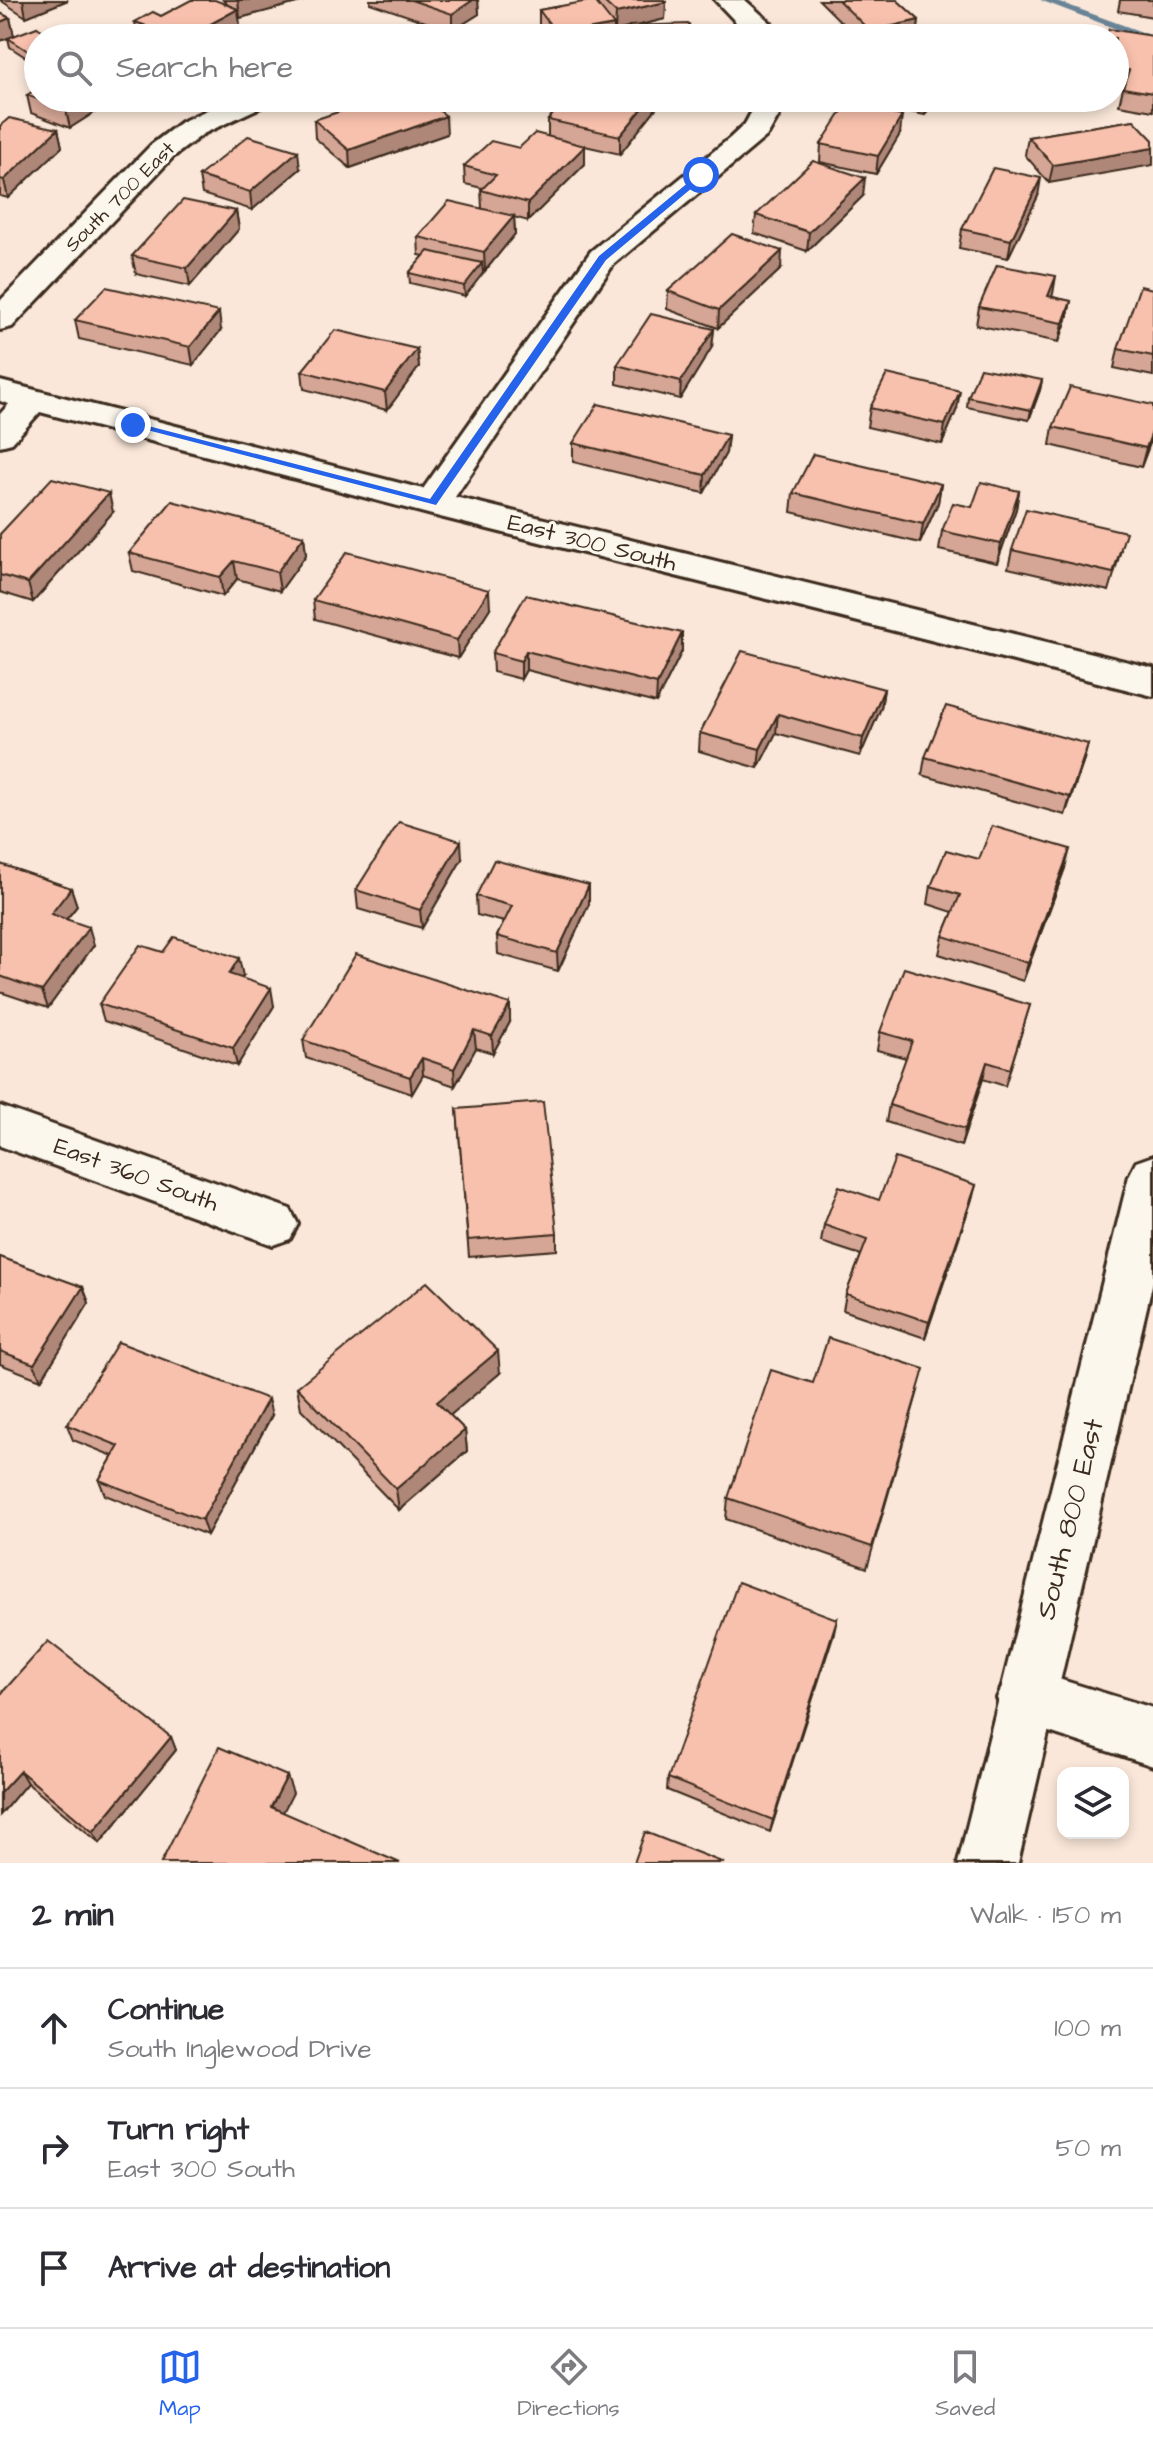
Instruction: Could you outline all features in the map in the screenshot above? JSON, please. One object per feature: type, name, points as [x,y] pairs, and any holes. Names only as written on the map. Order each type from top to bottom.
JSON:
[{"type":"street","points":[[729,0],[755,24]]},
{"type":"street","name":"South 700 East","points":[[0,320],[162,151],[192,128],[227,112]]},
{"type":"street","points":[[432,503],[602,258],[741,144],[757,129],[766,112]]},
{"type":"street","points":[[0,435],[16,395]]},
{"type":"street","name":"East 300 South","points":[[16,395],[432,503],[1153,682]]},
{"type":"street","name":"East 360 South","points":[[0,1126],[273,1224]]},
{"type":"street","name":"South 800 East","points":[[988,1863],[1153,1176]]},
{"type":"street","points":[[1026,1698],[1153,1737]]},
{"type":"building","points":[[191,0],[215,0],[238,9],[211,24],[135,22],[153,12],[161,16]]},
{"type":"building","points":[[411,0],[473,0],[452,14]]},
{"type":"building","points":[[594,0],[613,24],[550,24],[539,10]]},
{"type":"building","points":[[602,0],[664,0],[666,2],[616,13]]},
{"type":"building","points":[[838,0],[897,0],[919,20],[901,24],[863,24]]},
{"type":"building","points":[[0,13],[10,18],[0,22]]},
{"type":"building","points":[[24,32],[24,48],[8,38]]},
{"type":"building","points":[[1129,32],[1153,36],[1153,93],[1129,89]]},
{"type":"building","points":[[338,112],[441,112],[446,116],[349,150],[314,120]]},
{"type":"building","points":[[555,112],[640,112],[620,136],[548,120]]},
{"type":"building","points":[[842,112],[882,112],[902,116],[878,156],[821,144]]},
{"type":"building","points":[[9,118],[58,129],[4,180],[0,179],[0,126]]},
{"type":"building","points":[[1134,120],[1153,140],[1153,148],[1053,165],[1028,137]]},
{"type":"building","points":[[535,133],[585,146],[528,203],[481,190],[496,175],[464,166],[491,141],[519,148]]},
{"type":"building","points":[[248,136],[298,151],[250,192],[199,176]]},
{"type":"building","points":[[813,161],[865,178],[809,232],[756,215]]},
{"type":"building","points":[[993,168],[1041,178],[1011,240],[962,229]]},
{"type":"building","points":[[183,200],[236,211],[187,268],[132,256]]},
{"type":"building","points":[[449,201],[514,216],[484,252],[418,237]]},
{"type":"building","points":[[732,234],[782,251],[719,310],[668,291]]},
{"type":"building","points":[[428,251],[482,263],[464,286],[409,273]]},
{"type":"building","points":[[997,265],[1056,276],[1048,296],[1071,301],[1063,323],[979,307]]},
{"type":"building","points":[[1140,286],[1153,289],[1153,356],[1118,349]]},
{"type":"building","points":[[106,287],[219,312],[190,347],[75,320]]},
{"type":"building","points":[[651,314],[714,329],[681,381],[617,365]]},
{"type":"building","points":[[335,330],[417,349],[385,392],[302,371]]},
{"type":"building","points":[[980,368],[1042,380],[1031,410],[968,397]]},
{"type":"building","points":[[887,374],[960,391],[945,425],[870,408]]},
{"type":"building","points":[[1070,387],[1153,405],[1153,429],[1146,448],[1053,427]]},
{"type":"building","points":[[598,404],[728,435],[705,475],[573,443]]},
{"type":"building","points":[[813,454],[941,484],[923,524],[793,493]]},
{"type":"building","points":[[52,478],[109,493],[28,583],[0,575],[0,534]]},
{"type":"building","points":[[981,482],[1019,491],[1001,544],[942,531],[953,503],[972,507]]},
{"type":"building","points":[[172,501],[304,536],[277,572],[234,561],[220,577],[129,553]]},
{"type":"building","points":[[1026,509],[1126,532],[1113,573],[1012,550]]},
{"type":"building","points":[[347,552],[489,590],[457,640],[313,600]]},
{"type":"building","points":[[526,595],[682,633],[657,684],[526,651],[521,661],[492,653]]},
{"type":"building","points":[[742,651],[884,689],[863,738],[778,714],[760,749],[700,733]]},
{"type":"building","points":[[946,706],[1088,744],[1070,797],[925,757]]},
{"type":"building","points":[[399,822],[461,841],[420,910],[356,890]]},
{"type":"building","points":[[992,826],[1070,849],[1028,963],[943,936],[960,895],[931,886],[946,850],[979,859]]},
{"type":"building","points":[[494,860],[589,885],[557,953],[497,936],[512,906],[476,896]]},
{"type":"building","points":[[0,864],[71,888],[51,914],[89,927],[42,991],[0,976]]},
{"type":"building","points":[[174,937],[239,958],[229,974],[271,988],[233,1048],[99,1004],[140,945],[163,952]]},
{"type":"building","points":[[356,954],[510,1004],[492,1036],[474,1030],[454,1069],[422,1058],[410,1077],[303,1040]]},
{"type":"building","points":[[904,968],[1030,1005],[1010,1069],[987,1062],[965,1129],[889,1105],[912,1041],[880,1032]]},
{"type":"building","points":[[543,1102],[557,1233],[468,1240],[457,1109]]},
{"type":"building","points":[[895,1158],[976,1185],[929,1322],[846,1294],[867,1240],[824,1225],[839,1186],[879,1200]]},
{"type":"building","points":[[0,1257],[83,1287],[34,1364],[0,1351]]},
{"type":"building","points":[[427,1282],[498,1351],[437,1402],[465,1430],[396,1489],[297,1387]]},
{"type":"building","points":[[828,1338],[924,1369],[872,1547],[728,1498],[771,1370],[813,1383]]},
{"type":"building","points":[[118,1342],[268,1399],[202,1520],[99,1480],[119,1446],[67,1425]]},
{"type":"building","points":[[738,1582],[837,1619],[773,1820],[668,1778]]},
{"type":"building","points":[[48,1641],[171,1737],[93,1832],[20,1771],[0,1793],[0,1695]]},
{"type":"building","points":[[219,1747],[287,1776],[271,1807],[400,1863],[161,1863]]},
{"type":"building","points":[[645,1832],[724,1863],[634,1863]]},
{"type":"waterway","points":[[1045,0],[1110,24]]},
{"type":"waterway","points":[[1129,31],[1153,40]]},
{"type":"route","points":[[133,425],[432,503],[602,258],[701,175]]}]
